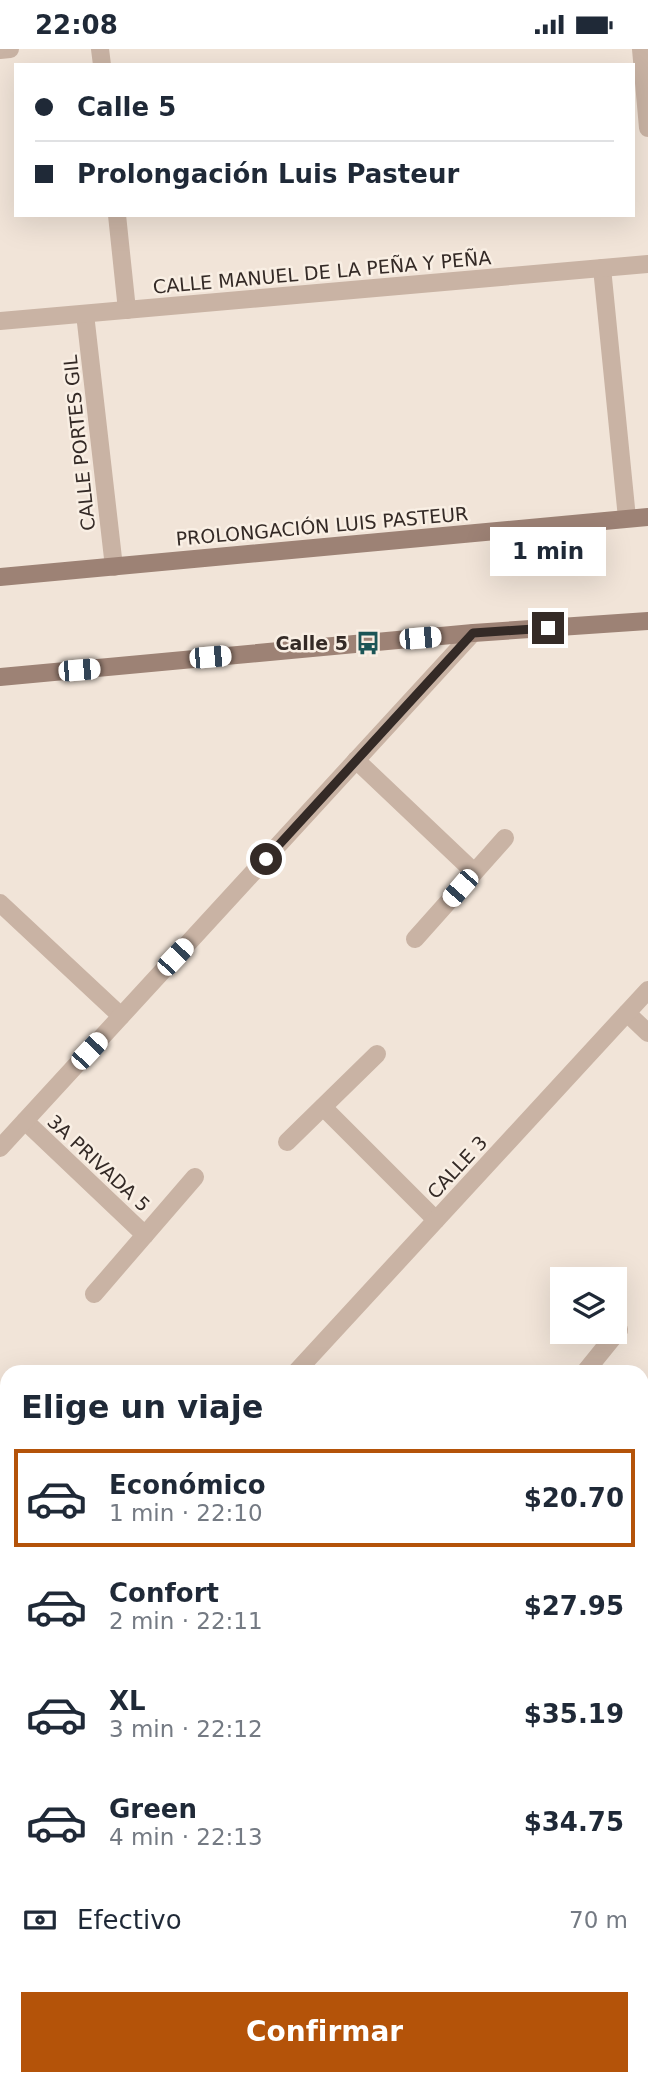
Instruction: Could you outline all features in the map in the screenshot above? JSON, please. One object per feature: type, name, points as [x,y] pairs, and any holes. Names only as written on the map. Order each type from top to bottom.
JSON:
[{"type":"main road","name":"PROLONGACIÓN LUIS PASTEUR","points":[[0,577],[648,517]]},
{"type":"main road","points":[[0,677],[473,633],[648,621]]},
{"type":"street","points":[[0,50],[10,49]]},
{"type":"street","points":[[641,49],[648,128]]},
{"type":"street","points":[[117,217],[127,310]]},
{"type":"street","name":"CALLE MANUEL DE LA PEÑA Y PEÑA","points":[[0,321],[648,264]]},
{"type":"street","points":[[602,268],[628,518]]},
{"type":"street","name":"CALLE PORTES GIL","points":[[85,314],[114,567]]},
{"type":"street","points":[[0,1148],[473,633]]},
{"type":"street","points":[[356,760],[474,872]]},
{"type":"street","points":[[415,939],[505,838]]},
{"type":"street","points":[[0,903],[121,1016]]},
{"type":"street","name":"CALLE 3","points":[[302,1365],[648,990]]},
{"type":"street","points":[[627,1013],[648,1033]]},
{"type":"street","points":[[287,1142],[377,1054]]},
{"type":"street","points":[[323,1107],[436,1220]]},
{"type":"street","name":"3A PRIVADA 5","points":[[24,1121],[145,1235]]},
{"type":"street","name":"3A PRIVADA 5","points":[[94,1294],[195,1177]]},
{"type":"street","points":[[593,1365],[608,1344]]},
{"type":"place","name":"Calle 5","points":[[368,643]]},
{"type":"route","points":[[266,859],[473,633],[548,628]]}]
